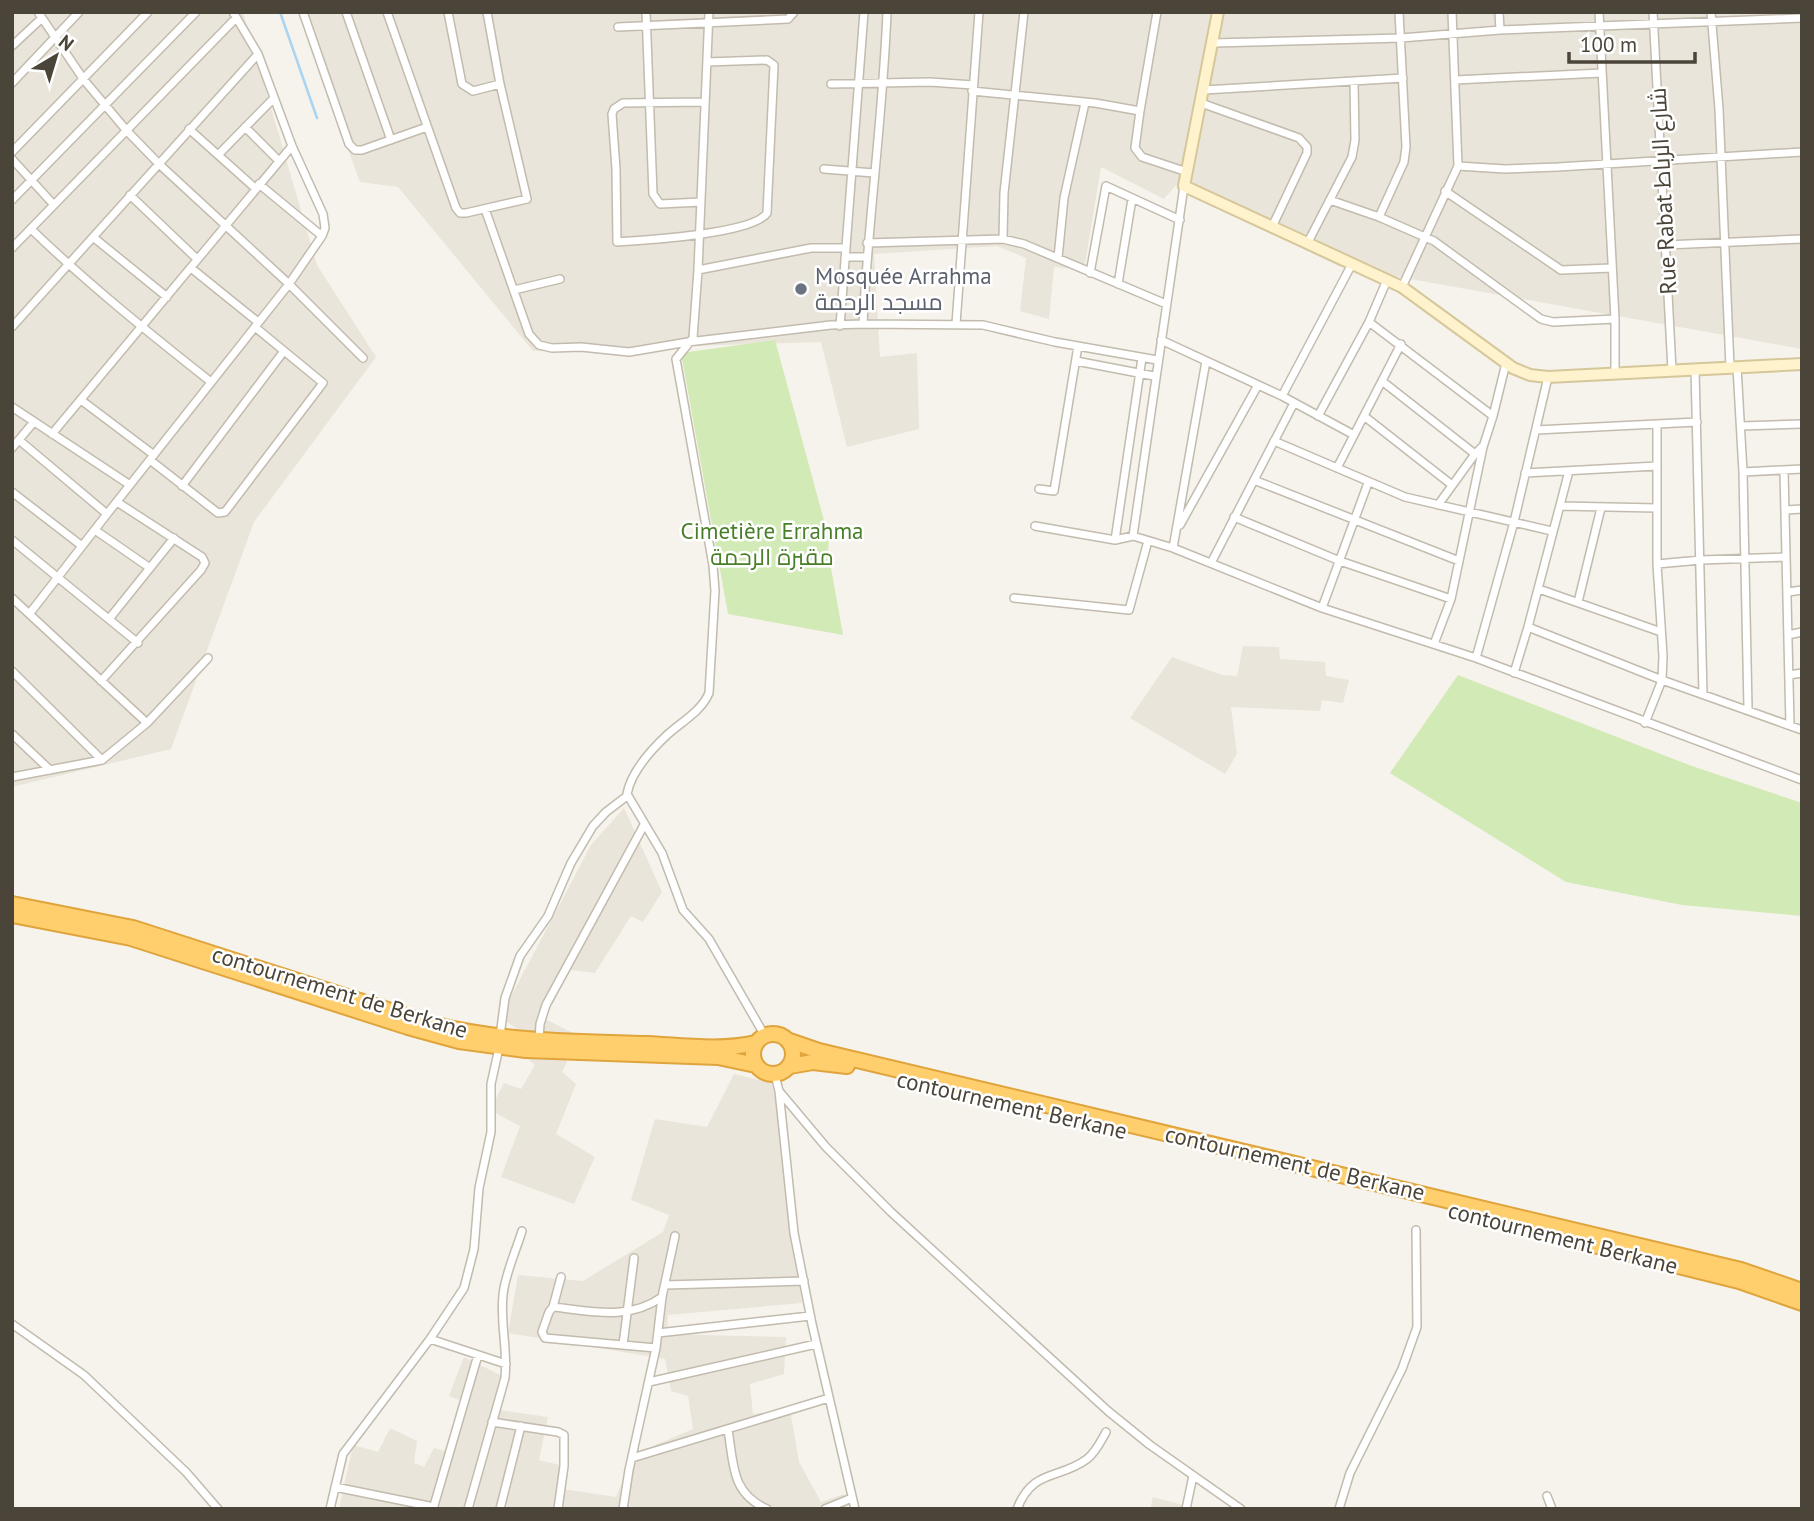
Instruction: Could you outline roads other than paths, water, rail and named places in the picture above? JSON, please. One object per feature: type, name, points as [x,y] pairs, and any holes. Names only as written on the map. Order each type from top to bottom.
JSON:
[{"type":"highway","name":"contournement de Berkane","points":[[12,904],[133,928],[428,1023],[499,1042],[539,1040],[728,1047],[761,1039]]},
{"type":"highway","points":[[12,915],[131,938],[416,1030],[459,1041],[718,1057],[755,1065],[764,1073],[775,1075],[790,1066],[793,1049],[787,1040],[777,1034],[761,1039],[753,1054],[755,1065]]},
{"type":"highway","name":"contournement de Berkane","points":[[787,1040],[820,1051],[1728,1267],[1765,1277],[1802,1292]]},
{"type":"highway","name":"contournement Berkane","points":[[790,1066],[821,1062],[884,1074],[1739,1280],[1802,1303]]},
{"type":"street","points":[[12,83],[79,12]]},
{"type":"street","points":[[12,152],[148,12]]},
{"type":"street","points":[[12,200],[196,12]]},
{"type":"street","points":[[303,12],[349,144],[355,150],[362,150],[427,127]]},
{"type":"street","points":[[346,12],[391,140]]},
{"type":"street","points":[[387,12],[460,213],[527,199],[500,84],[487,12]]},
{"type":"street","points":[[448,12],[462,84],[473,91],[500,84]]},
{"type":"street","points":[[646,12],[653,194],[660,204],[701,202]]},
{"type":"street","points":[[709,12],[696,327],[693,338],[676,359],[713,565],[715,591],[709,693],[700,707],[664,737],[637,769],[627,796],[667,864],[683,910],[709,939],[761,1039]]},
{"type":"street","points":[[618,27],[788,19],[794,12]]},
{"type":"street","points":[[840,326],[864,12]]},
{"type":"street","points":[[863,324],[867,243],[884,83],[887,12]]},
{"type":"street","points":[[956,324],[979,12]]},
{"type":"street","points":[[1003,239],[1004,193],[1024,12]]},
{"type":"street","points":[[1157,12],[1139,111],[1135,142],[1137,153],[1187,173]]},
{"type":"street","points":[[1133,536],[1154,376],[1184,186],[1218,12]]},
{"type":"street","points":[[1379,216],[1404,162],[1406,147],[1399,12]]},
{"type":"street","points":[[1402,287],[1458,166],[1452,12]]},
{"type":"street","points":[[1499,12],[1500,30]]},
{"type":"street","points":[[1599,12],[1615,318],[1615,373]]},
{"type":"street","name":"Rue Rabat شارع الرباط","points":[[1653,12],[1672,370]]},
{"type":"street","points":[[12,46],[40,15],[84,80],[127,131],[363,358]]},
{"type":"street","points":[[12,248],[127,131],[235,15],[258,54],[292,146],[325,221],[322,236],[289,284],[30,613]]},
{"type":"street","points":[[1213,43],[1401,38],[1500,30],[1654,24],[1711,17],[1802,18]]},
{"type":"street","points":[[1711,17],[1734,367],[1741,426],[1748,708]]},
{"type":"street","points":[[12,327],[258,54]]},
{"type":"street","points":[[705,102],[623,103],[614,109],[612,114],[617,169],[617,242],[701,235],[760,221],[767,213],[774,65],[767,60],[707,62]]},
{"type":"street","points":[[1455,80],[1602,73]]},
{"type":"street","points":[[1204,90],[1403,78]]},
{"type":"street","points":[[831,84],[930,82],[1139,111]]},
{"type":"street","points":[[1307,244],[1353,149],[1354,82]]},
{"type":"street","points":[[219,154],[274,97]]},
{"type":"street","points":[[1058,258],[1065,198],[1085,103]]},
{"type":"street","points":[[1201,103],[1299,138],[1307,147],[1307,153],[1272,227]]},
{"type":"street","points":[[245,127],[279,161]]},
{"type":"street","points":[[189,129],[322,236]]},
{"type":"street","points":[[52,434],[292,146]]},
{"type":"street","points":[[1458,166],[1505,169],[1802,152]]},
{"type":"street","points":[[12,159],[54,205]]},
{"type":"street","points":[[824,169],[874,173]]},
{"type":"street","points":[[1090,272],[1106,186],[1180,220]]},
{"type":"street","points":[[1184,186],[1402,287],[1506,363],[1530,375],[1548,377],[1802,364]]},
{"type":"street","points":[[1445,191],[1561,270],[1612,268]]},
{"type":"street","points":[[130,195],[197,260]]},
{"type":"street","points":[[1118,284],[1132,199]]},
{"type":"street","points":[[1330,200],[1379,216],[1425,236],[1541,319],[1553,322],[1615,318]]},
{"type":"street","points":[[485,209],[529,334],[539,345],[552,348],[581,347],[629,352],[831,325],[956,324],[983,325],[1157,360]]},
{"type":"street","points":[[31,229],[68,265],[142,328],[211,382]]},
{"type":"street","points":[[93,237],[166,297]]},
{"type":"street","points":[[867,243],[1003,239],[1024,244],[1166,304]]},
{"type":"street","points":[[1666,245],[1802,239]]},
{"type":"street","points":[[698,270],[811,248],[845,248]]},
{"type":"street","points":[[845,257],[866,257]]},
{"type":"street","points":[[1282,396],[1352,264]]},
{"type":"street","points":[[81,400],[153,458],[182,486],[218,513],[225,512],[322,387],[321,380],[284,351],[191,268]]},
{"type":"street","points":[[514,290],[561,279]]},
{"type":"street","points":[[1318,416],[1387,280]]},
{"type":"street","points":[[1368,322],[1401,344],[1493,416]]},
{"type":"street","points":[[1161,340],[1282,396],[1354,435]]},
{"type":"street","points":[[1337,468],[1401,344]]},
{"type":"street","points":[[1039,489],[1054,491],[1078,346]]},
{"type":"street","points":[[182,486],[284,351]]},
{"type":"street","points":[[1115,540],[1142,358]]},
{"type":"street","points":[[1076,361],[1154,376]]},
{"type":"street","points":[[1173,548],[1206,361]]},
{"type":"street","points":[[1434,644],[1451,599],[1483,447],[1506,363]]},
{"type":"street","points":[[1695,369],[1703,694]]},
{"type":"street","points":[[1476,658],[1514,522],[1548,377]]},
{"type":"street","points":[[1382,381],[1475,454]]},
{"type":"street","points":[[1178,529],[1258,386]]},
{"type":"street","points":[[1211,563],[1294,403]]},
{"type":"street","points":[[12,407],[130,485]]},
{"type":"street","points":[[1364,416],[1452,485]]},
{"type":"street","points":[[1536,430],[1697,422]]},
{"type":"street","points":[[12,448],[33,423]]},
{"type":"street","points":[[1645,723],[1661,680],[1657,564],[1657,424]]},
{"type":"street","points":[[1741,426],[1802,424]]},
{"type":"street","points":[[19,440],[107,514]]},
{"type":"street","points":[[1274,441],[1405,497],[1552,531]]},
{"type":"street","points":[[1438,505],[1483,447]]},
{"type":"street","points":[[1525,473],[1657,466]]},
{"type":"street","points":[[1743,472],[1802,469]]},
{"type":"street","points":[[1514,673],[1569,471]]},
{"type":"street","points":[[1784,471],[1790,725]]},
{"type":"street","points":[[1254,480],[1354,522],[1459,561]]},
{"type":"street","points":[[1322,608],[1368,483]]},
{"type":"street","points":[[12,492],[82,546]]},
{"type":"street","points":[[101,681],[138,643],[205,563],[202,557],[117,502]]},
{"type":"street","points":[[1560,506],[1657,508]]},
{"type":"street","points":[[1578,602],[1601,508]]},
{"type":"street","points":[[1786,510],[1802,509]]},
{"type":"street","points":[[1234,517],[1340,561],[1451,599]]},
{"type":"street","points":[[1035,526],[1115,540],[1133,536],[1173,548],[1322,608],[1476,658],[1802,780]]},
{"type":"street","points":[[94,530],[150,568]]},
{"type":"street","points":[[109,618],[174,538]]},
{"type":"street","points":[[12,540],[138,643]]},
{"type":"street","points":[[1014,598],[1129,610],[1148,541]]},
{"type":"street","points":[[1657,564],[1701,559],[1786,558]]},
{"type":"street","points":[[1539,589],[1661,632]]},
{"type":"street","points":[[1788,592],[1802,590]]},
{"type":"street","points":[[12,598],[147,723]]},
{"type":"street","points":[[1528,627],[1661,680],[1748,708],[1802,730]]},
{"type":"street","points":[[1788,635],[1802,632]]},
{"type":"street","points":[[12,777],[102,760],[147,723],[208,658]]},
{"type":"street","points":[[12,671],[102,760]]},
{"type":"street","points":[[1789,675],[1802,673]]},
{"type":"street","points":[[12,734],[50,770]]},
{"type":"street","points":[[330,1509],[343,1454],[457,1302],[469,1274],[479,1188],[491,1132],[491,1084],[505,999],[520,956],[548,916],[571,863],[593,826],[627,796]]},
{"type":"street","points":[[539,1040],[540,1024],[546,1005],[644,825]]},
{"type":"street","points":[[775,1075],[794,1233],[816,1344],[855,1509]]},
{"type":"street","points":[[779,1091],[826,1147],[891,1212],[1108,1411],[1241,1509]]},
{"type":"street","points":[[1339,1509],[1350,1473],[1402,1369],[1417,1327],[1416,1230]]},
{"type":"street","points":[[468,1509],[506,1364],[502,1330],[503,1294],[522,1231]]},
{"type":"street","points":[[623,1509],[656,1348],[662,1297],[675,1236]]},
{"type":"street","points":[[623,1345],[634,1258]]},
{"type":"street","points":[[561,1277],[553,1307],[542,1332],[545,1338],[656,1348]]},
{"type":"street","points":[[665,1285],[804,1281]]},
{"type":"street","points":[[553,1307],[626,1313],[647,1307],[662,1297]]},
{"type":"street","points":[[658,1333],[810,1316]]},
{"type":"street","points":[[12,1324],[84,1375],[186,1472],[218,1509]]},
{"type":"street","points":[[430,1339],[506,1364]]},
{"type":"street","points":[[649,1382],[816,1344]]},
{"type":"street","points":[[335,1487],[434,1508],[478,1355]]},
{"type":"street","points":[[632,1458],[829,1398]]},
{"type":"street","points":[[492,1422],[564,1435],[564,1466],[558,1509]]},
{"type":"street","points":[[500,1509],[521,1426]]},
{"type":"street","points":[[728,1430],[739,1486],[749,1498],[767,1509]]},
{"type":"street","points":[[1017,1509],[1027,1488],[1084,1461],[1097,1449],[1106,1432]]},
{"type":"street","points":[[1186,1509],[1193,1476]]},
{"type":"street","points":[[1546,1496],[1552,1509]]},
{"type":"street","points":[[825,1509],[852,1498]]},
{"type":"street","points":[[1224,1509],[1227,1499]]},
{"type":"waterway","points":[[280,12],[317,118]]},
{"type":"place","name":"Mosquée Arrahma مسجد الرحمة","points":[[801,289]]},
{"type":"park label","name":"Cimetière Errahma مقبرة الرحمة","points":[[772,544]]}]
